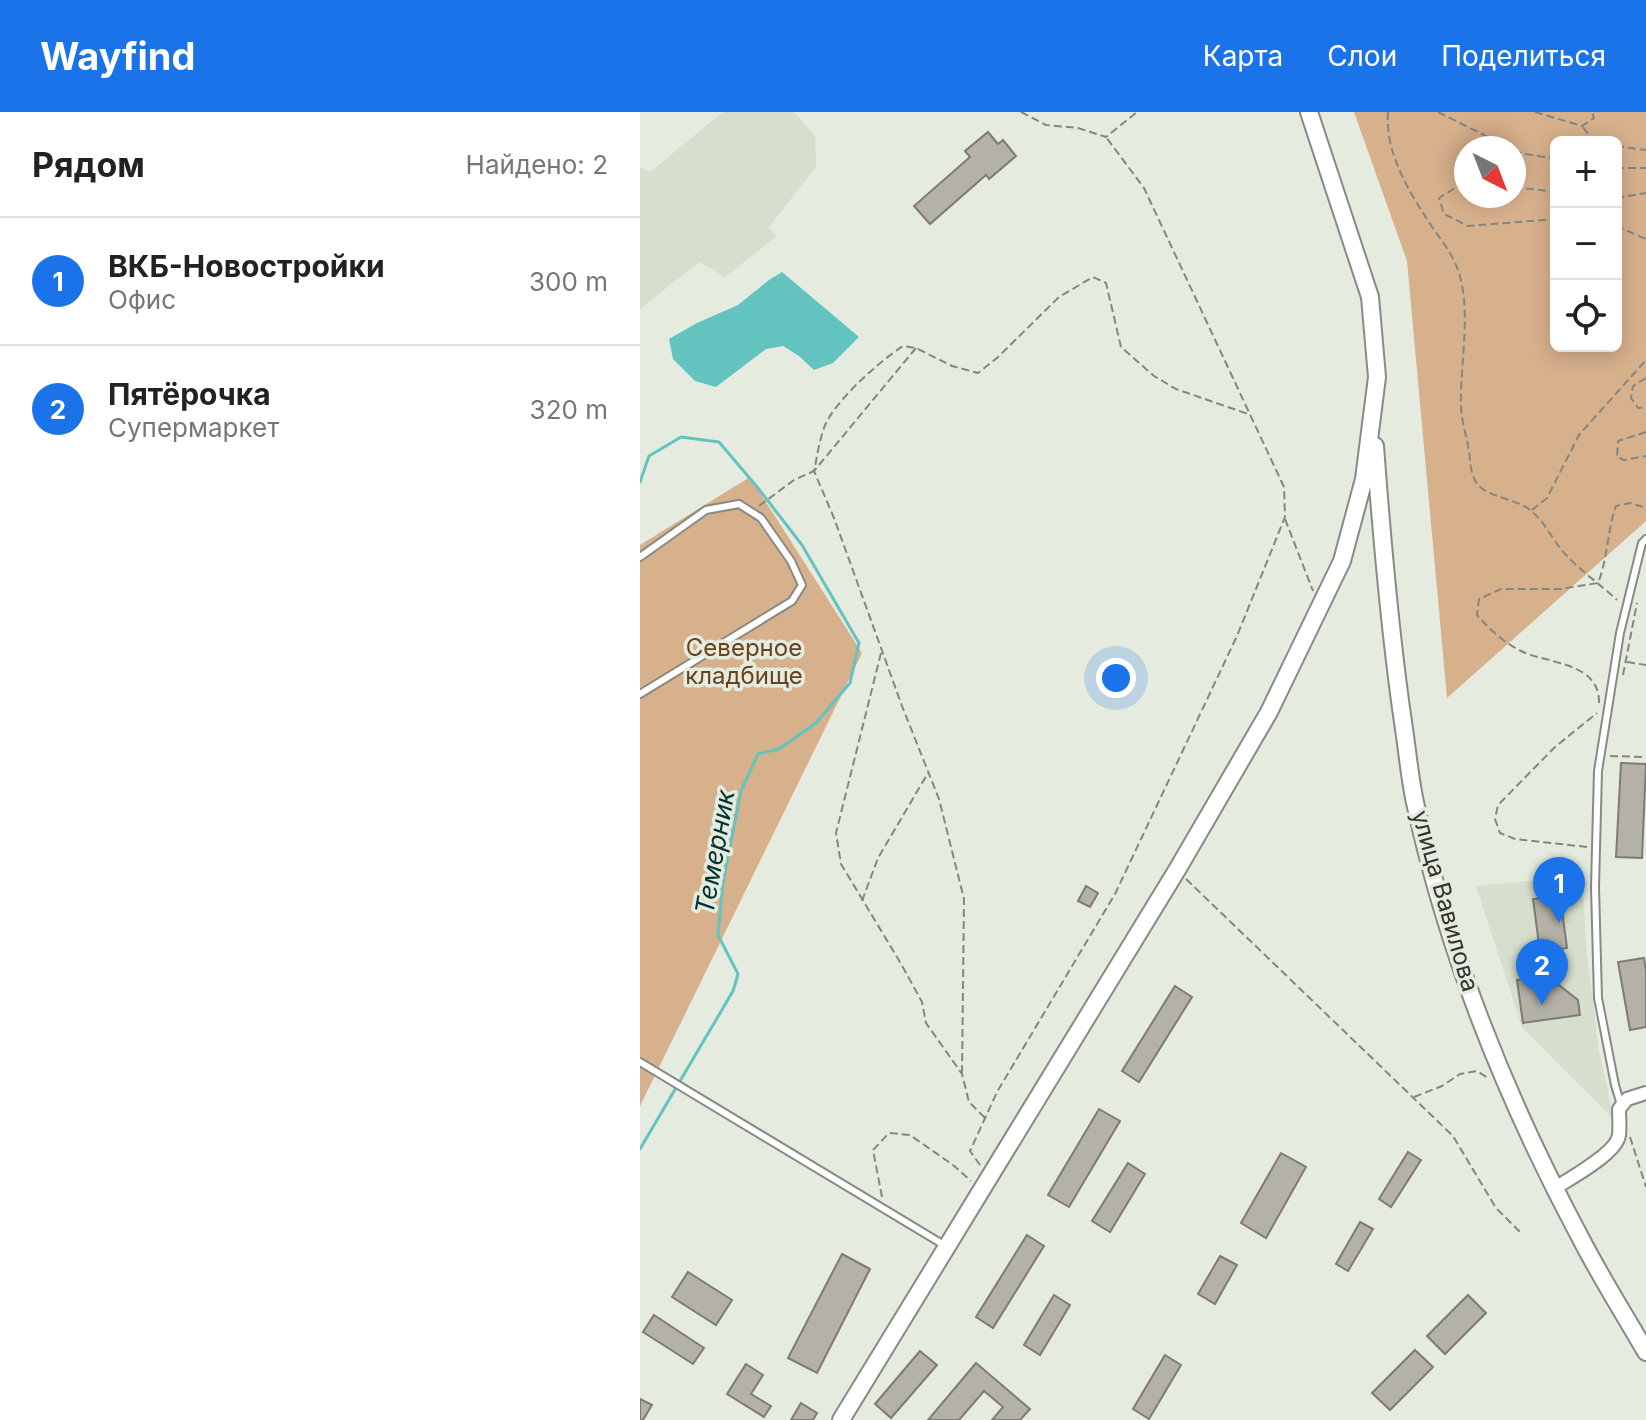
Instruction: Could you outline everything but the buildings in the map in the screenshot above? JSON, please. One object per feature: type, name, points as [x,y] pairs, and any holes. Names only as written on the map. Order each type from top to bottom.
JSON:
[{"type":"street","name":"улица Вавилова","points":[[841,1420],[1177,870],[1269,712],[1342,561],[1364,479],[1377,377],[1370,297],[1309,112]]},
{"type":"street","name":"улица Вавилова","points":[[1372,412],[1398,692],[1415,806],[1444,915],[1481,1023],[1522,1121],[1580,1238],[1646,1352]]},
{"type":"street","points":[[1555,1188],[1617,1143],[1621,1105],[1627,1099],[1646,1093]]},
{"type":"lane","points":[[640,557],[706,510],[739,504],[761,518],[791,561],[802,585],[792,601],[640,694]]},
{"type":"lane","points":[[1621,1105],[1598,998],[1595,848],[1598,771],[1620,633],[1642,543],[1646,539]]},
{"type":"lane","points":[[640,1062],[947,1247]]},
{"type":"path","points":[[1021,112],[1046,125],[1078,128],[1106,137],[1144,188],[1284,487],[1285,517],[1319,609]]},
{"type":"path","points":[[1106,137],[1137,112]]},
{"type":"path","points":[[1388,112],[1392,152],[1425,217],[1457,266],[1463,286],[1461,405],[1470,470],[1480,486],[1515,501],[1537,516],[1566,555],[1626,609]]},
{"type":"path","points":[[1438,112],[1486,136]]},
{"type":"path","points":[[1535,112],[1582,126],[1590,136]]},
{"type":"path","points":[[1582,126],[1594,118],[1592,112]]},
{"type":"path","points":[[1622,147],[1646,150]]},
{"type":"path","points":[[1526,154],[1550,158]]},
{"type":"path","points":[[1622,168],[1646,168]]},
{"type":"path","points":[[1526,188],[1550,191]]},
{"type":"path","points":[[1454,189],[1439,198],[1444,214],[1468,226],[1550,219]]},
{"type":"path","points":[[1622,197],[1646,193]]},
{"type":"path","points":[[1622,229],[1646,239]]},
{"type":"path","points":[[985,1118],[969,1102],[962,1074],[964,899],[939,799],[814,471],[825,424],[846,396],[889,355],[903,346],[916,348],[952,366],[978,373],[1059,297],[1093,277],[1106,283],[1121,347],[1154,376],[1176,389],[1251,415]]},
{"type":"path","points":[[752,512],[794,480],[814,471],[916,348]]},
{"type":"path","points":[[1531,511],[1547,498],[1579,435],[1646,360]]},
{"type":"path","points":[[1646,378],[1633,386],[1631,398],[1638,408],[1646,407]]},
{"type":"path","points":[[1646,432],[1618,441],[1617,457],[1624,460],[1646,456]]},
{"type":"path","points":[[1598,583],[1616,506],[1630,503],[1646,508]]},
{"type":"path","points":[[986,1183],[970,1151],[997,1092],[1115,894],[1237,636],[1285,517]]},
{"type":"path","points":[[1595,848],[1515,839],[1500,833],[1495,819],[1498,805],[1555,747],[1599,711],[1599,697],[1592,680],[1578,669],[1522,651],[1490,631],[1477,615],[1479,599],[1501,589],[1560,589],[1598,583]]},
{"type":"path","points":[[1623,677],[1638,601]]},
{"type":"path","points":[[882,651],[836,833],[841,864],[922,1002],[926,1023],[962,1074]]},
{"type":"path","points":[[1625,662],[1646,665]]},
{"type":"path","points":[[1609,756],[1646,757]]},
{"type":"path","points":[[862,901],[878,858],[928,772]]},
{"type":"path","points":[[1177,870],[1453,1136],[1496,1208],[1522,1234]]},
{"type":"path","points":[[1413,1097],[1442,1086],[1460,1074],[1477,1071],[1488,1078]]},
{"type":"path","points":[[1628,1130],[1646,1187]]},
{"type":"path","points":[[885,1210],[873,1150],[889,1133],[910,1135],[953,1165],[986,1183]]},
{"type":"shaded area","points":[[723,112],[794,112],[815,136],[816,167],[769,227],[776,237],[725,277],[699,262],[640,309],[640,167],[650,172]]},
{"type":"shaded area","points":[[1582,876],[1587,956],[1599,1050],[1614,1120],[1522,1027],[1476,886]]},
{"type":"green space","points":[[1354,112],[1646,112],[1646,521],[1447,698],[1407,261]]},
{"type":"green space","name":"Северное кладбище","points":[[750,477],[862,653],[640,1106],[640,545]]},
{"type":"water","points":[[782,272],[859,337],[833,363],[814,370],[783,346],[766,349],[716,387],[695,381],[673,359],[669,339],[738,305]]},
{"type":"waterway","name":"Темерник","points":[[640,482],[649,456],[681,437],[719,442],[802,545],[859,643],[850,683],[816,723],[779,749],[758,754],[741,791],[723,882],[718,935],[738,974],[733,991],[640,1149]]},
{"type":"place","name":"ВКБ-Новостройки","points":[[1559,923]]},
{"type":"place","name":"Пятёрочка","points":[[1542,1005]]}]
